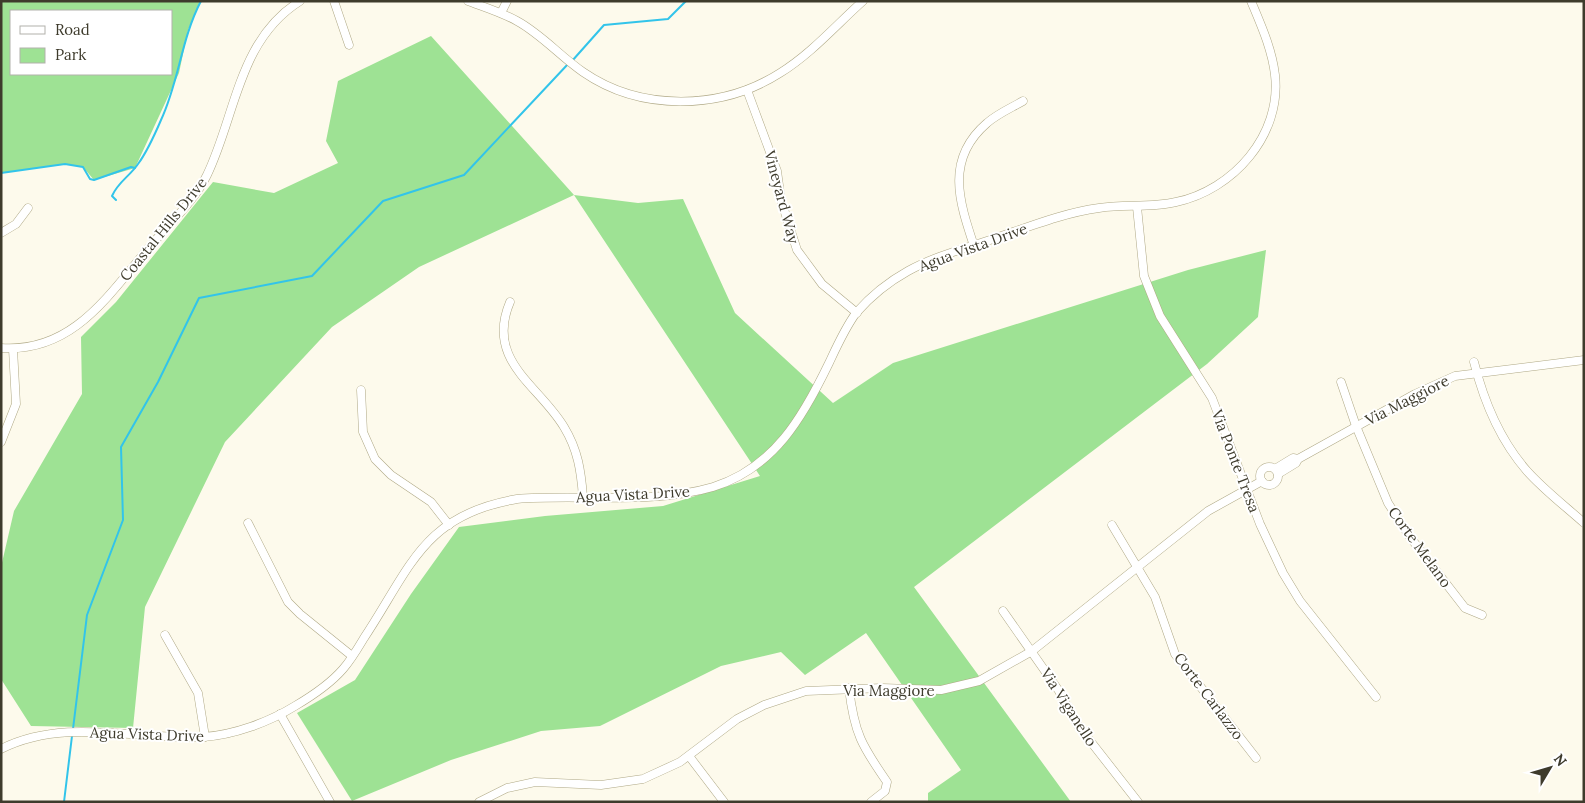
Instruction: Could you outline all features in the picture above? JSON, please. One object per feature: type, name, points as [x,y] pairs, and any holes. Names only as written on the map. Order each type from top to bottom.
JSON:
[{"type":"street","name":"Coastal Hills Drive","points":[[1,348],[27,348],[49,341],[67,332],[91,315],[105,301],[134,264],[198,191],[212,164],[243,74],[256,46],[272,24],[300,1]]},
{"type":"street","points":[[334,1],[349,45]]},
{"type":"street","points":[[468,1],[500,13],[531,30],[582,72],[623,91],[651,98],[685,101],[718,98],[748,90],[788,68],[863,1]]},
{"type":"street","points":[[500,13],[507,1]]},
{"type":"street","name":"Agua Vista Drive","points":[[1,749],[33,737],[63,732],[205,737],[236,731],[280,714],[320,690],[343,669],[412,559],[431,538],[449,525],[476,510],[505,501],[690,492],[721,484],[745,473],[771,453],[797,423],[842,337],[857,313],[884,288],[908,271],[1067,214],[1101,207],[1137,207],[1177,202],[1209,190],[1240,167],[1263,135],[1274,103],[1275,76],[1270,50],[1251,1]]},
{"type":"street","name":"Vineyard Way","points":[[748,90],[777,171],[782,207],[796,250],[822,284],[857,313]]},
{"type":"street","points":[[974,246],[959,196],[959,172],[964,156],[971,141],[987,123],[1023,101]]},
{"type":"street","name":"Via Ponte Tresa","points":[[1137,207],[1144,276],[1154,302],[1160,316],[1212,398],[1266,541],[1294,592],[1376,697]]},
{"type":"street","points":[[1,233],[16,224],[28,208]]},
{"type":"street","points":[[510,302],[504,324],[508,352],[517,371],[560,421],[573,442],[580,466],[583,497]]},
{"type":"street","points":[[1,442],[16,404],[13,349]]},
{"type":"street","name":"Via Maggiore","points":[[1277,471],[1296,463],[1298,460],[1356,426],[1414,394],[1455,376],[1584,360]]},
{"type":"street","points":[[1474,362],[1483,398],[1510,449],[1528,471],[1584,523]]},
{"type":"street","name":"Corte Melano","points":[[1341,382],[1356,426],[1388,503],[1405,530],[1465,608],[1482,615]]},
{"type":"street","points":[[361,390],[364,432],[375,459],[391,475],[431,502],[449,525]]},
{"type":"street","points":[[1270,467],[1277,471],[1276,482],[1272,485],[1262,481],[1260,475],[1262,470],[1270,467]]},
{"type":"street","name":"Via Maggiore","points":[[479,802],[494,793],[525,784],[554,782],[601,785],[635,780],[661,772],[689,756],[737,719],[764,705],[806,691],[849,688],[931,690],[960,687],[988,677],[1032,652],[1208,511],[1262,481]]},
{"type":"street","points":[[248,522],[288,602],[352,656]]},
{"type":"street","name":"Corte Carlazzo","points":[[1112,525],[1155,598],[1175,654],[1256,758]]},
{"type":"street","name":"Via Viganello","points":[[1002,611],[1059,691],[1077,724],[1138,802]]},
{"type":"street","points":[[165,636],[198,693],[205,737]]},
{"type":"street","points":[[849,688],[853,721],[857,733],[886,782],[885,791],[871,802]]},
{"type":"street","points":[[280,714],[330,802]]},
{"type":"street","points":[[689,756],[724,802]]},
{"type":"green space","points":[[1,1],[201,1],[188,30],[179,73],[135,168],[94,180],[83,167],[65,164],[1,173]]},
{"type":"green space","points":[[431,36],[574,195],[419,267],[332,327],[225,442],[145,607],[133,728],[31,726],[1,679],[1,567],[14,511],[82,394],[81,337],[116,302],[213,182],[274,193],[338,163],[326,141],[338,81]]},
{"type":"green space","points":[[574,195],[638,203],[683,199],[735,313],[833,403],[893,363],[1188,270],[1266,250],[1258,317],[1207,364],[914,587],[1071,802],[928,802],[928,793],[961,770],[866,633],[805,675],[781,652],[721,666],[600,726],[541,731],[451,760],[352,801],[297,713],[355,680],[411,594],[459,527],[545,516],[663,506],[760,476]]},
{"type":"waterway","points":[[116,200],[112,196],[135,168],[151,143],[167,106],[189,30],[201,1]]},
{"type":"waterway","points":[[572,61],[604,25],[668,19],[686,1]]},
{"type":"waterway","points":[[73,729],[87,615],[123,520],[121,447],[158,382],[199,298],[312,276],[383,201],[464,175],[568,64]]},
{"type":"waterway","points":[[1,173],[65,164],[83,167],[90,179],[94,180],[131,167],[135,168]]},
{"type":"waterway","points":[[64,802],[72,736]]}]
